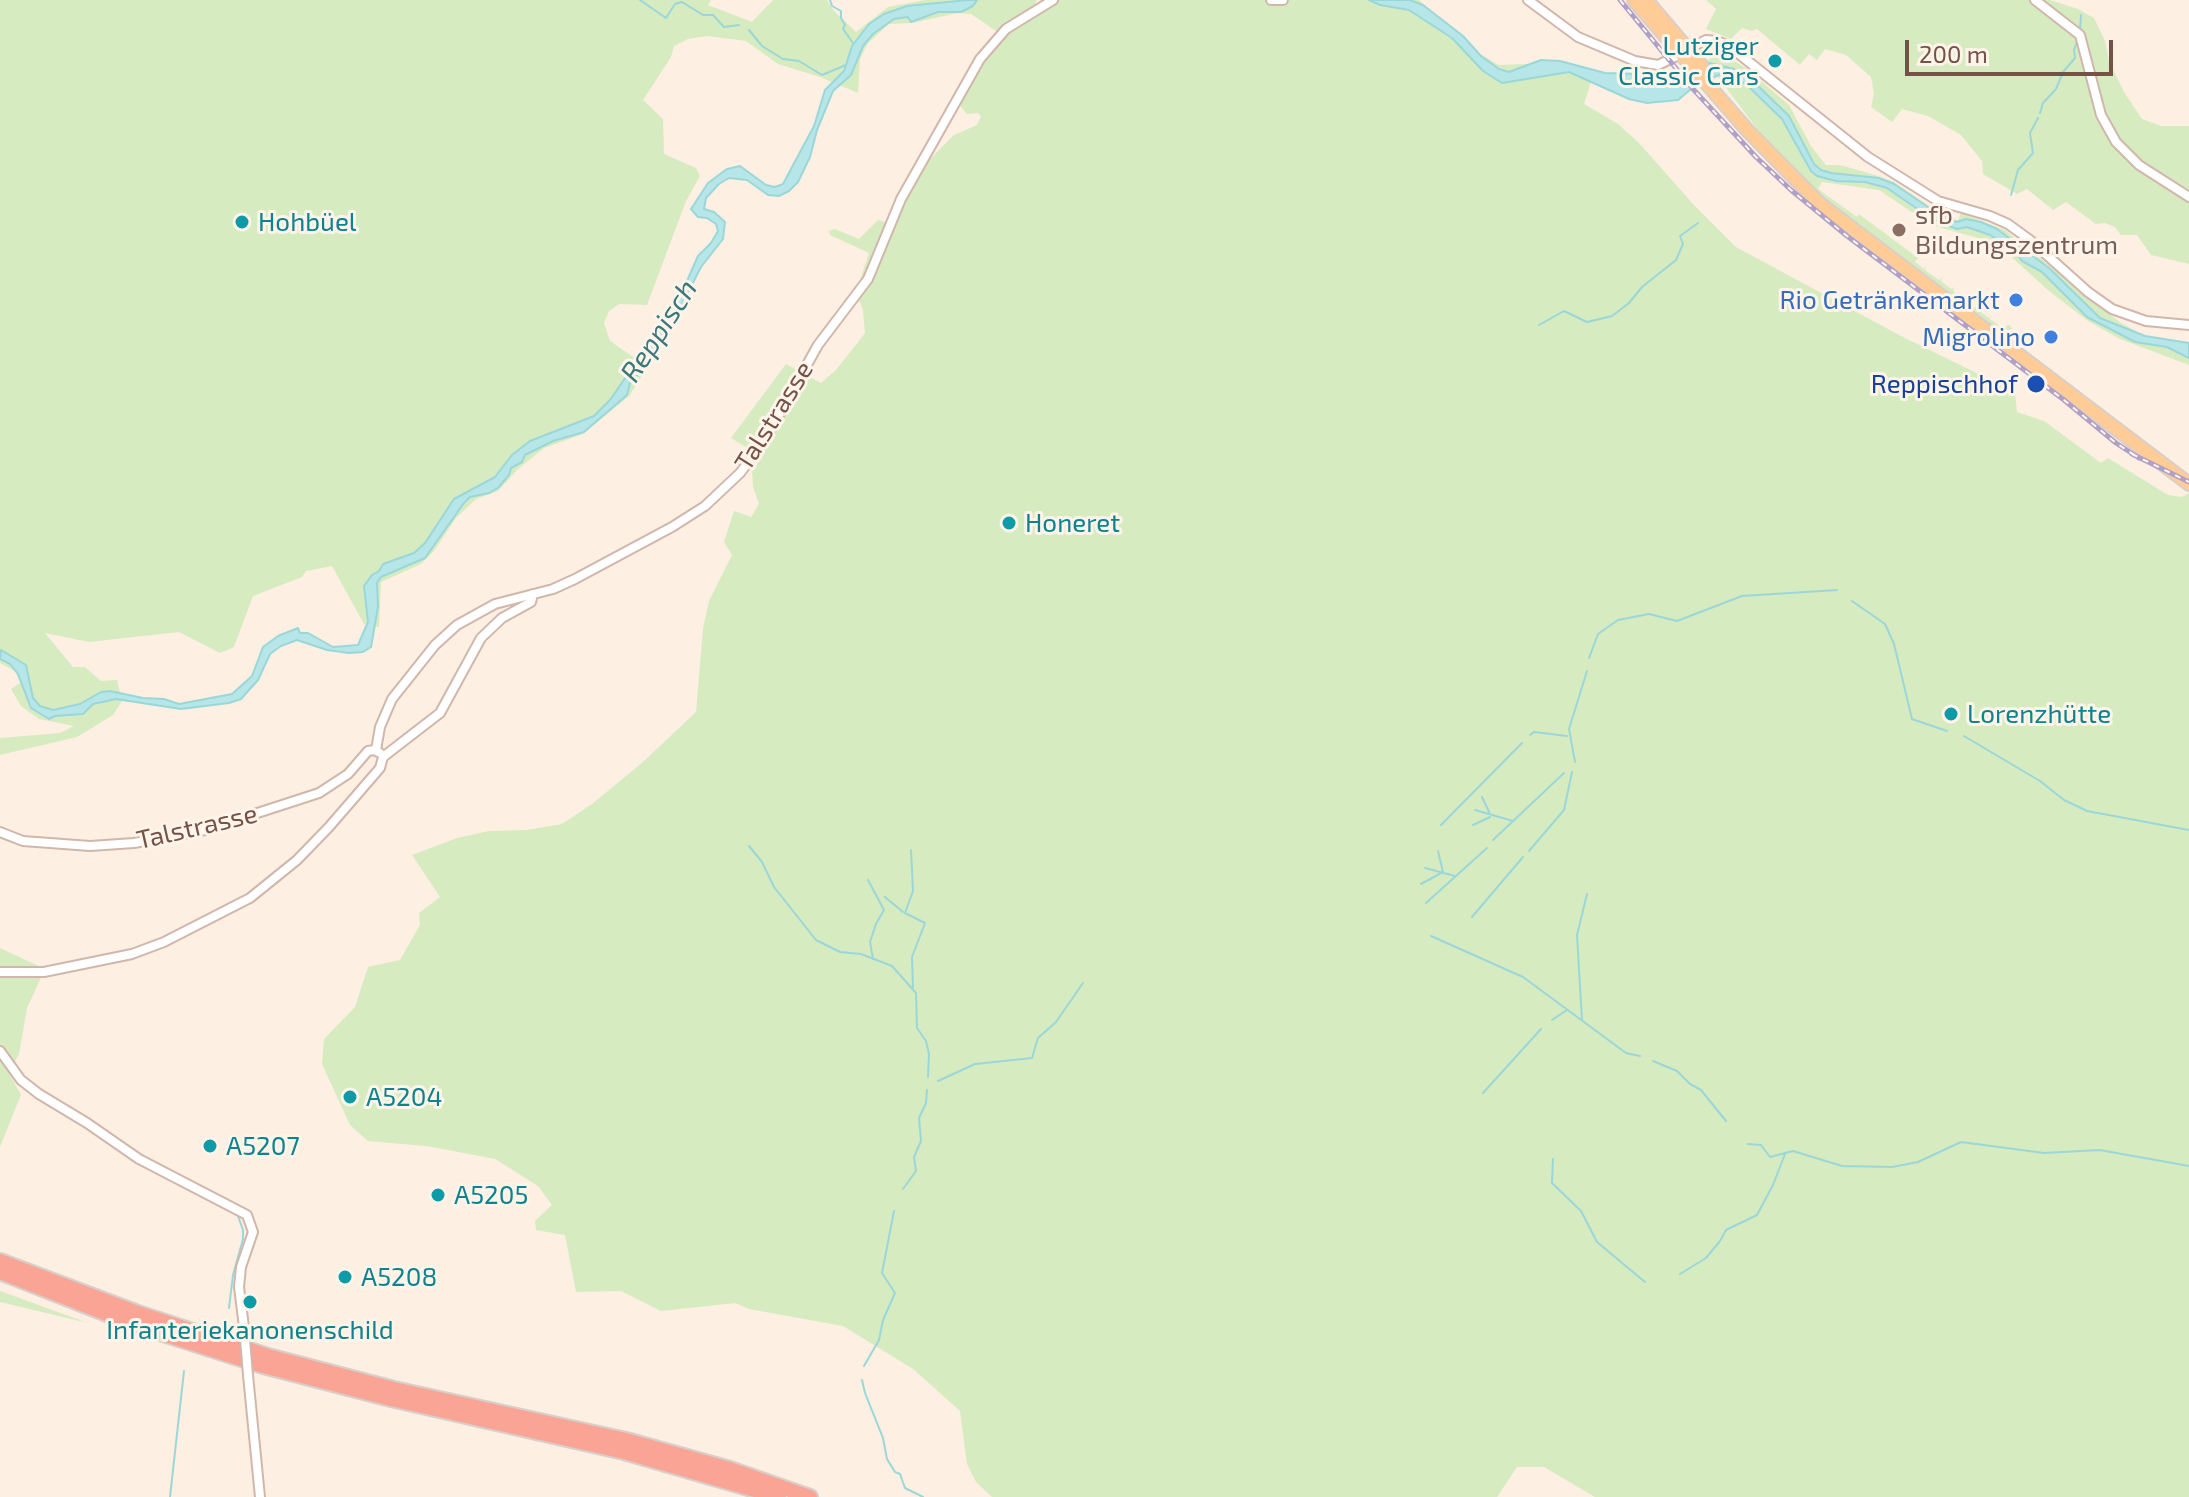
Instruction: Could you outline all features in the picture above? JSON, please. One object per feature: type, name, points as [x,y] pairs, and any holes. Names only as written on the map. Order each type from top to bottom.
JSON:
[{"type":"highway","points":[[0,1261],[253,1352],[394,1389],[613,1437],[719,1466],[810,1497]]},
{"type":"highway","points":[[0,1272],[194,1345],[263,1366],[391,1399],[624,1452],[779,1497]]},
{"type":"highway","points":[[0,1281],[41,1297],[56,1294]]},
{"type":"main road","points":[[1634,0],[1684,51],[1794,179],[1835,215],[2189,484]]},
{"type":"main road","points":[[1646,0],[1684,51]]},
{"type":"street","name":"Talstrasse","points":[[0,832],[13,839],[30,842],[90,846],[134,843],[215,827],[324,791],[348,774],[368,751],[379,754],[380,727],[389,704],[439,640],[480,611],[511,598],[553,589],[575,579],[684,520],[711,500],[740,473],[765,440],[818,345],[868,279],[901,199],[980,59],[1006,29],[1053,0]]},
{"type":"street","points":[[1271,0],[1283,0]]},
{"type":"street","points":[[1528,0],[1578,37],[1641,63],[1658,65],[1706,40],[1729,46],[1868,157],[1938,201],[2008,224],[2112,309],[2146,321],[2189,325]]},
{"type":"street","points":[[2035,0],[2080,35],[2101,115],[2116,142],[2139,165],[2189,197]]},
{"type":"street","points":[[0,972],[44,972],[118,957],[164,942],[226,912],[265,887],[311,846],[380,768],[379,754],[440,713],[476,643],[497,622],[531,602],[533,594]]},
{"type":"street","points":[[0,1051],[21,1080],[39,1094],[139,1159],[247,1215],[253,1232],[241,1267],[239,1287],[260,1497]]},
{"type":"green space","points":[[0,0],[711,0],[708,5],[752,22],[773,0],[827,0],[856,32],[888,7],[925,0],[1037,0],[1035,3],[1043,10],[1059,0],[1419,0],[1480,54],[1499,65],[1553,63],[1593,75],[1584,104],[1618,124],[1639,143],[1736,247],[1901,336],[2009,389],[2015,393],[2017,412],[2044,421],[2101,463],[2108,458],[2168,495],[2182,497],[2189,493],[2189,1497],[1595,1497],[1544,1467],[1517,1467],[1497,1497],[992,1497],[976,1482],[967,1464],[960,1411],[913,1369],[843,1326],[749,1309],[735,1303],[661,1311],[621,1291],[576,1292],[565,1235],[536,1230],[535,1221],[552,1205],[538,1186],[495,1159],[427,1146],[368,1141],[350,1125],[322,1064],[324,1039],[355,1007],[368,967],[400,960],[420,925],[419,913],[440,897],[412,855],[457,838],[489,831],[526,830],[562,824],[643,762],[696,712],[703,628],[709,601],[732,555],[724,542],[734,511],[751,517],[759,504],[752,471],[762,457],[731,438],[786,364],[821,383],[836,370],[865,333],[863,310],[856,292],[869,253],[830,235],[829,231],[835,229],[859,239],[878,220],[893,224],[925,159],[928,161],[954,135],[977,125],[981,117],[978,113],[967,114],[960,106],[981,64],[995,46],[996,31],[971,14],[957,13],[912,23],[889,24],[868,43],[860,59],[858,93],[778,64],[746,41],[707,36],[688,39],[674,46],[671,57],[643,100],[663,119],[664,154],[696,168],[700,176],[686,201],[647,305],[619,304],[609,311],[604,323],[610,341],[648,367],[629,396],[583,434],[544,448],[518,469],[498,491],[476,499],[456,518],[434,551],[421,564],[381,582],[379,627],[364,624],[332,566],[306,571],[302,577],[253,596],[234,647],[220,653],[179,632],[89,642],[45,633],[73,667],[85,667],[101,681],[117,680],[122,701],[113,715],[77,737],[0,755],[0,738],[60,733],[74,726],[39,719],[21,706],[11,689],[20,683],[15,671],[0,663]]},
{"type":"green space","points":[[1706,0],[2050,0],[2078,9],[2094,18],[2105,41],[2109,61],[2142,119],[2161,126],[2189,126],[2189,264],[2151,255],[2137,235],[2121,235],[2115,227],[2096,224],[2066,202],[2053,210],[2027,189],[2017,194],[1983,174],[1982,161],[1961,135],[1928,116],[1902,109],[1892,122],[1871,107],[1874,94],[1871,77],[1846,55],[1825,49],[1817,60],[1809,54],[1800,65],[1757,29],[1742,28],[1731,39],[1706,29],[1716,9]]},
{"type":"green space","points":[[1716,56],[1727,57],[1746,68],[1789,105],[1811,146],[1826,165],[1840,165],[1894,182],[1935,210],[1958,221],[1961,213],[2005,230],[2121,323],[2145,336],[2189,346],[2189,365],[2120,339],[2088,321],[1996,243],[1931,225],[1879,190],[1822,182],[1818,189],[1857,217],[1859,214],[1918,258],[1915,262],[1924,269],[1927,265],[1925,270],[1939,280],[1942,277],[1941,281],[1951,289],[1954,287],[1953,291],[1964,299],[1966,296],[1965,300],[1976,308],[1979,306],[1978,310],[1989,318],[1991,315],[1990,319],[2001,327],[2010,325],[2012,329],[2004,331],[1995,327],[1808,187],[1767,142],[1706,61]]},
{"type":"green space","points":[[0,948],[45,969],[27,1008],[19,1054],[9,1073],[21,1095],[0,1147]]},
{"type":"green space","points":[[0,1291],[88,1323],[0,1302]]},
{"type":"water","name":"Reppisch","points":[[977,0],[961,12],[938,12],[911,22],[908,17],[894,19],[873,34],[863,46],[851,75],[833,91],[810,157],[798,182],[789,191],[779,196],[768,195],[747,180],[729,178],[706,198],[704,209],[714,212],[725,222],[723,239],[701,267],[673,322],[656,343],[651,361],[630,383],[627,395],[584,432],[553,441],[525,455],[522,462],[511,468],[498,488],[470,497],[464,503],[425,558],[381,577],[377,583],[378,607],[371,647],[363,652],[349,653],[327,650],[297,640],[281,646],[270,654],[258,680],[241,699],[229,703],[181,709],[116,699],[93,704],[83,714],[49,719],[31,708],[18,674],[10,664],[0,659],[1,650],[26,665],[33,698],[40,706],[53,710],[80,704],[101,692],[110,691],[179,704],[232,694],[252,676],[263,647],[278,636],[298,628],[300,633],[308,633],[333,647],[358,645],[368,622],[364,586],[372,575],[383,564],[414,553],[425,543],[454,499],[495,477],[512,455],[530,441],[594,416],[638,364],[686,283],[698,256],[718,231],[716,224],[698,217],[691,209],[708,183],[727,169],[740,166],[766,185],[775,187],[783,184],[814,126],[825,90],[844,71],[852,46],[869,24],[884,14],[907,6]]},
{"type":"water","points":[[1369,0],[1410,0],[1423,5],[1463,36],[1481,56],[1509,72],[1541,60],[1560,61],[1605,73],[1642,74],[1661,80],[1680,77],[1709,63],[1734,69],[1754,82],[1789,116],[1814,164],[1821,170],[1879,178],[1894,184],[1940,215],[1957,222],[1966,219],[1981,222],[1997,229],[2049,268],[2100,318],[2145,336],[2189,343],[2189,358],[2167,347],[2135,342],[2087,317],[2042,272],[2022,261],[2015,251],[1990,235],[1967,227],[1957,229],[1932,219],[1887,188],[1817,176],[1811,171],[1782,119],[1748,86],[1734,77],[1721,74],[1696,85],[1678,100],[1647,103],[1629,99],[1569,72],[1502,83],[1483,71],[1452,38],[1409,10]]},
{"type":"waterway","points":[[640,0],[666,18],[675,4],[682,2],[703,15],[713,15],[724,27],[739,25]]},
{"type":"waterway","points":[[830,0],[832,6],[841,11],[845,25],[843,29],[853,43]]},
{"type":"waterway","points":[[2080,30],[2081,15]]},
{"type":"waterway","points":[[749,30],[762,46],[783,59],[799,61],[822,75],[846,65]]},
{"type":"waterway","points":[[2040,113],[2043,103],[2056,89],[2063,72],[2075,58],[2078,39]]},
{"type":"waterway","points":[[2011,195],[2018,170],[2033,153],[2030,133],[2038,118]]},
{"type":"waterway","points":[[1539,325],[1564,311],[1587,322],[1612,316],[1676,260],[1683,244],[1680,236],[1698,223]]},
{"type":"waterway","points":[[1589,658],[1598,634],[1618,620],[1649,614],[1677,621],[1742,596],[1837,590]]},
{"type":"waterway","points":[[1852,601],[1885,624],[1894,644],[1912,719],[1947,731]]},
{"type":"waterway","points":[[1575,762],[1569,729],[1587,671]]},
{"type":"waterway","points":[[1530,735],[1534,732],[1567,736]]},
{"type":"waterway","points":[[1964,736],[2040,781],[2064,800],[2087,811],[2189,830]]},
{"type":"waterway","points":[[1441,825],[1522,743]]},
{"type":"waterway","points":[[1529,851],[1564,810],[1572,772]]},
{"type":"waterway","points":[[1493,840],[1564,773]]},
{"type":"waterway","points":[[1482,797],[1490,814]]},
{"type":"waterway","points":[[1475,810],[1513,821]]},
{"type":"waterway","points":[[1473,825],[1490,817]]},
{"type":"waterway","points":[[749,846],[762,862],[774,887],[816,940],[840,952],[861,954],[892,966],[916,993],[917,1028],[926,1041],[929,1054],[928,1077]]},
{"type":"waterway","points":[[1426,903],[1487,848]]},
{"type":"waterway","points":[[911,850],[913,891],[905,913],[925,923],[912,957],[913,988]]},
{"type":"waterway","points":[[1421,884],[1443,872],[1438,851]]},
{"type":"waterway","points":[[1472,917],[1523,857]]},
{"type":"waterway","points":[[1425,868],[1455,876]]},
{"type":"waterway","points":[[868,880],[884,910],[870,942],[873,959]]},
{"type":"waterway","points":[[1582,1020],[1577,935],[1587,894]]},
{"type":"waterway","points":[[885,897],[903,912]]},
{"type":"waterway","points":[[1431,936],[1523,977],[1626,1053],[1640,1056]]},
{"type":"waterway","points":[[938,1081],[975,1064],[1032,1058],[1038,1038],[1056,1022],[1083,983]]},
{"type":"waterway","points":[[1552,1020],[1567,1010]]},
{"type":"waterway","points":[[1483,1093],[1541,1029]]},
{"type":"waterway","points":[[1653,1061],[1677,1071],[1701,1090],[1726,1121]]},
{"type":"waterway","points":[[903,1189],[916,1171],[914,1157],[921,1141],[919,1118],[926,1103],[927,1090]]},
{"type":"waterway","points":[[1748,1144],[1761,1145],[1770,1157],[1793,1151],[1842,1166],[1892,1167],[1918,1162],[1961,1142],[2044,1153],[2100,1150],[2189,1166]]},
{"type":"waterway","points":[[1680,1274],[1706,1258],[1726,1230],[1757,1215],[1785,1154]]},
{"type":"waterway","points":[[1553,1159],[1552,1183],[1581,1211],[1597,1242],[1645,1282]]},
{"type":"waterway","points":[[864,1366],[879,1340],[883,1320],[895,1293],[882,1273],[894,1211]]},
{"type":"waterway","points":[[229,1308],[233,1275],[243,1239],[237,1213]]},
{"type":"waterway","points":[[170,1497],[184,1371]]},
{"type":"waterway","points":[[862,1380],[883,1438],[887,1459],[895,1472],[900,1474],[905,1488],[923,1497]]},
{"type":"railway","points":[[1620,0],[1693,89],[1791,190],[2139,458]]},
{"type":"railway","points":[[2132,454],[2189,482]]},
{"type":"place","name":"Lutziger Classic Cars","points":[[1775,61]]},
{"type":"place","name":"Hohbüel","points":[[242,222]]},
{"type":"place","name":"sfb Bildungszentrum","points":[[1899,230]]},
{"type":"place","name":"Rio Getränkemarkt","points":[[2016,300]]},
{"type":"place","name":"Migrolino","points":[[2051,337]]},
{"type":"place","name":"Reppischhof","points":[[2036,384]]},
{"type":"place","name":"Honeret","points":[[1009,523]]},
{"type":"place","name":"Lorenzhütte","points":[[1951,714]]},
{"type":"place","name":"A5204","points":[[350,1097]]},
{"type":"place","name":"A5207","points":[[210,1146]]},
{"type":"place","name":"A5205","points":[[438,1195]]},
{"type":"place","name":"A5208","points":[[345,1277]]},
{"type":"place","name":"Infanteriekanonenschild","points":[[250,1302]]}]
